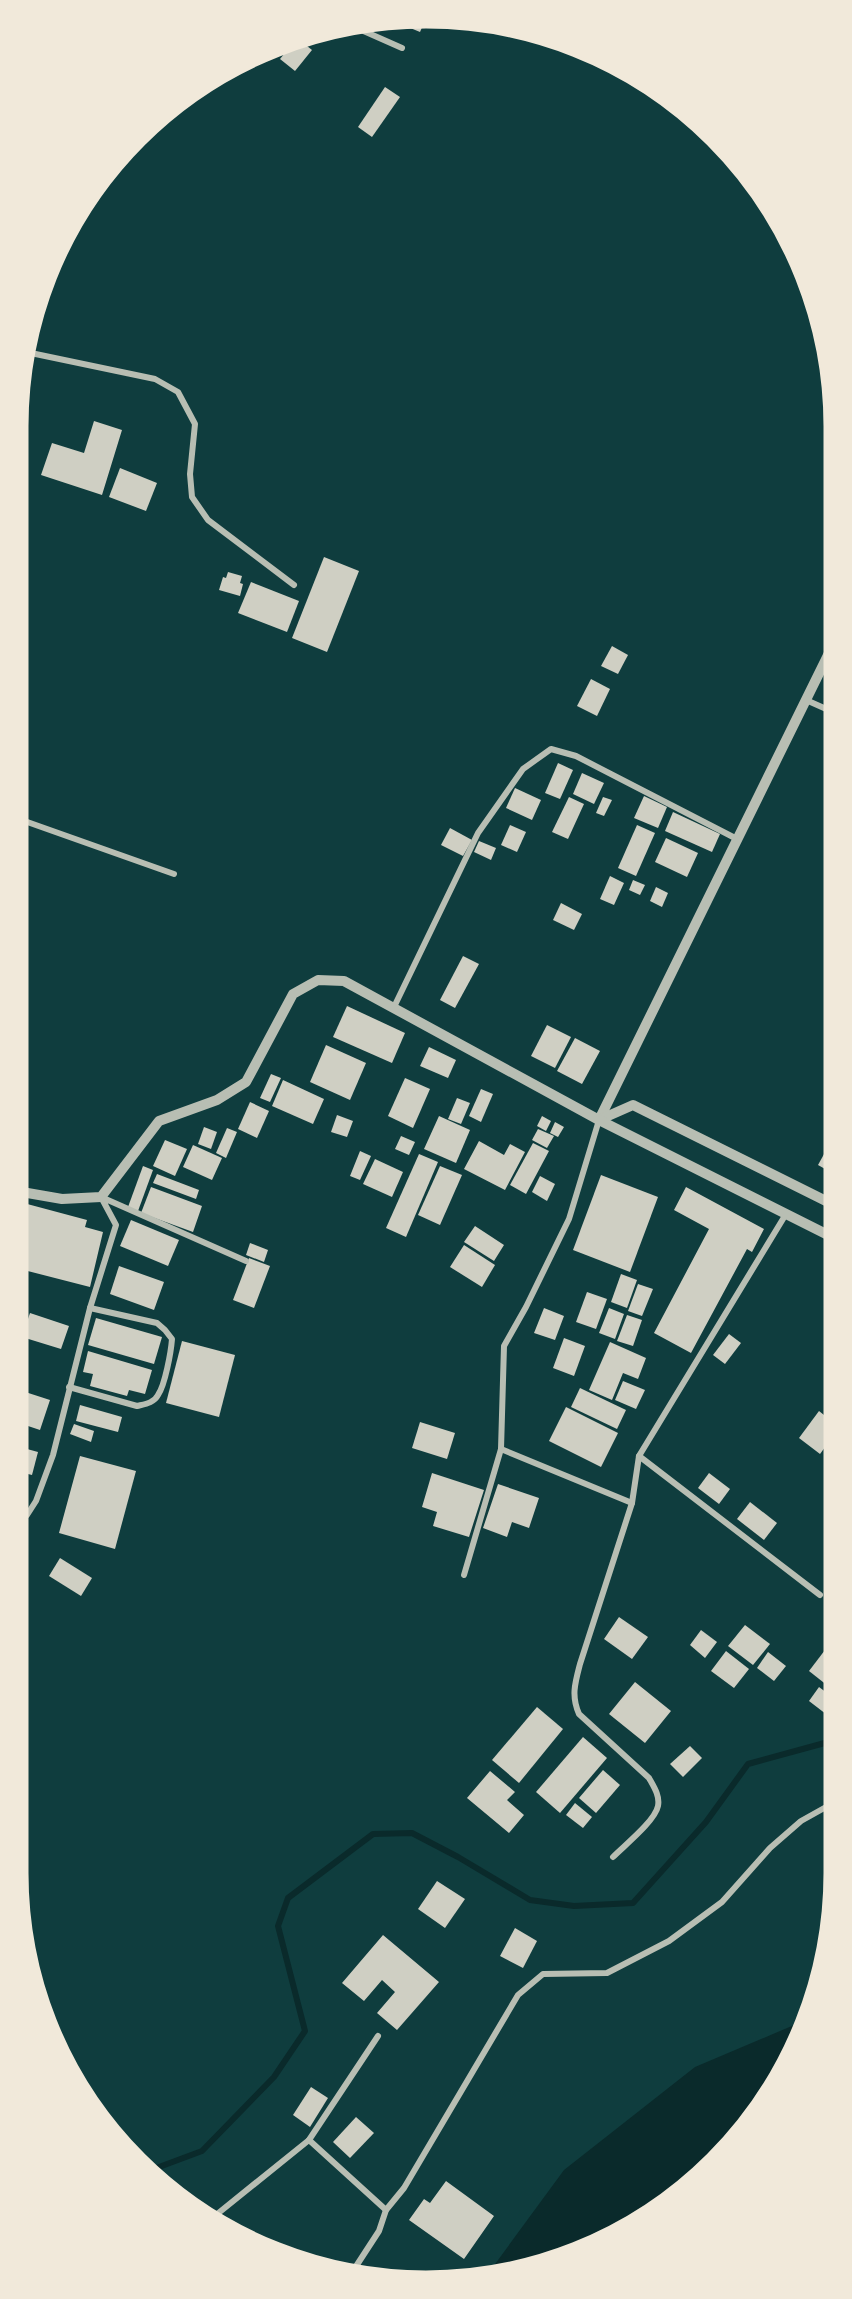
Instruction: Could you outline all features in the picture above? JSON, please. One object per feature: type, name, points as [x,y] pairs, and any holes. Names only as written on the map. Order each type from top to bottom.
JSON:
[{"type":"street","points":[[365,32],[402,48]]},
{"type":"street","points":[[34,354],[155,379],[178,392],[195,424],[190,474],[192,497],[208,520],[294,585]]},
{"type":"street","points":[[464,1575],[501,1449],[504,1346],[526,1307],[569,1219],[599,1120],[825,661]]},
{"type":"street","points":[[806,700],[825,708]]},
{"type":"street","points":[[394,1007],[478,833],[523,769],[551,749],[576,756],[737,839]]},
{"type":"street","points":[[27,822],[174,874]]},
{"type":"street","points":[[100,1197],[159,1120],[217,1101],[246,1082],[293,994],[318,980],[344,981],[599,1120],[825,1234]]},
{"type":"street","points":[[599,1120],[633,1105],[825,1201]]},
{"type":"street","points":[[27,1193],[62,1199],[100,1197],[246,1261]]},
{"type":"street","points":[[27,1515],[36,1502],[53,1455],[90,1308],[116,1225],[100,1197]]},
{"type":"street","points":[[613,1857],[655,1814],[659,1803],[656,1789],[649,1778],[579,1714],[574,1702],[574,1687],[587,1638],[632,1503],[639,1456],[786,1214]]},
{"type":"street","points":[[69,1387],[137,1406],[148,1404],[158,1397],[171,1351],[172,1339],[157,1323],[90,1308]]},
{"type":"street","points":[[501,1449],[632,1503]]},
{"type":"street","points":[[639,1456],[820,1595]]},
{"type":"street","points":[[357,2266],[379,2232],[386,2210],[404,2188],[518,1995],[543,1974],[607,1973],[669,1941],[722,1902],[770,1848],[801,1821],[825,1808]]},
{"type":"street","points":[[218,2214],[309,2140],[378,2036]]},
{"type":"street","points":[[309,2140],[386,2210]]},
{"type":"water","points":[[796,2024],[772,2072],[743,2116],[708,2155],[669,2190],[626,2219],[579,2242],[554,2251],[494,2266],[564,2170],[695,2067]]},
{"type":"building","points":[[422,27],[420,32],[409,28]]},
{"type":"building","points":[[307,46],[312,50],[295,71],[280,59],[285,53],[298,48]]},
{"type":"building","points":[[385,87],[400,97],[372,137],[358,127]]},
{"type":"building","points":[[94,421],[122,430],[102,495],[41,475],[52,443],[84,453]]},
{"type":"building","points":[[120,468],[157,483],[146,511],[109,497]]},
{"type":"building","points":[[324,557],[359,571],[327,652],[292,638]]},
{"type":"building","points":[[228,572],[242,576],[240,596],[219,590],[223,577],[226,578]]},
{"type":"building","points":[[251,582],[299,601],[287,632],[238,613]]},
{"type":"building","points":[[612,646],[628,655],[618,674],[601,666]]},
{"type":"building","points":[[591,679],[610,689],[597,716],[577,706]]},
{"type":"building","points":[[558,763],[573,770],[560,799],[545,793]]},
{"type":"building","points":[[582,773],[604,783],[594,804],[573,794]]},
{"type":"building","points":[[515,788],[541,800],[532,820],[506,808]]},
{"type":"building","points":[[644,796],[667,807],[658,828],[634,818]]},
{"type":"building","points":[[569,797],[584,804],[568,839],[552,832]]},
{"type":"building","points":[[603,797],[612,800],[604,816],[596,813]]},
{"type":"building","points":[[673,812],[720,834],[712,852],[665,831]]},
{"type":"building","points":[[510,825],[526,832],[517,852],[501,845]]},
{"type":"building","points":[[637,825],[655,833],[636,876],[618,868]]},
{"type":"building","points":[[450,828],[472,840],[463,856],[441,845]]},
{"type":"building","points":[[666,838],[698,853],[687,877],[655,862]]},
{"type":"building","points":[[479,841],[496,848],[491,860],[474,852]]},
{"type":"building","points":[[610,876],[624,883],[614,905],[600,899]]},
{"type":"building","points":[[633,880],[645,885],[640,895],[629,890]]},
{"type":"building","points":[[656,887],[668,893],[662,907],[650,901]]},
{"type":"building","points":[[561,903],[582,914],[574,930],[553,920]]},
{"type":"building","points":[[463,956],[479,964],[455,1008],[440,1000]]},
{"type":"building","points":[[347,1006],[405,1033],[392,1063],[333,1037]]},
{"type":"building","points":[[547,1025],[571,1037],[555,1068],[531,1056]]},
{"type":"building","points":[[575,1038],[600,1051],[582,1084],[557,1071]]},
{"type":"building","points":[[326,1045],[366,1063],[350,1100],[310,1082]]},
{"type":"building","points":[[429,1047],[456,1060],[448,1078],[420,1066]]},
{"type":"building","points":[[271,1074],[281,1078],[270,1102],[260,1098]]},
{"type":"building","points":[[405,1078],[430,1089],[413,1128],[388,1116]]},
{"type":"building","points":[[283,1080],[324,1099],[313,1124],[272,1106]]},
{"type":"building","points":[[481,1089],[493,1094],[481,1122],[469,1116]]},
{"type":"building","points":[[457,1098],[470,1103],[461,1124],[448,1119]]},
{"type":"building","points":[[250,1102],[269,1111],[257,1138],[238,1129]]},
{"type":"building","points":[[337,1115],[353,1121],[347,1137],[331,1132]]},
{"type":"building","points":[[439,1116],[470,1130],[456,1163],[424,1149]]},
{"type":"building","points":[[542,1116],[551,1121],[546,1131],[537,1126]]},
{"type":"building","points":[[555,1122],[564,1127],[558,1137],[550,1133]]},
{"type":"building","points":[[204,1127],[217,1132],[211,1149],[198,1144]]},
{"type":"building","points":[[227,1128],[237,1132],[226,1158],[216,1153]]},
{"type":"building","points":[[538,1129],[554,1136],[547,1148],[532,1140]]},
{"type":"building","points":[[401,1136],[415,1142],[409,1155],[395,1149]]},
{"type":"building","points":[[165,1140],[187,1149],[175,1176],[153,1166]]},
{"type":"building","points":[[479,1141],[504,1155],[510,1144],[525,1152],[505,1190],[464,1169]]},
{"type":"building","points":[[533,1143],[549,1151],[526,1194],[510,1185]]},
{"type":"building","points":[[193,1145],[222,1158],[212,1180],[183,1167]]},
{"type":"building","points":[[360,1151],[371,1156],[360,1180],[350,1176]]},
{"type":"building","points":[[825,1152],[825,1169],[818,1165]]},
{"type":"building","points":[[419,1154],[438,1162],[406,1237],[386,1228]]},
{"type":"building","points":[[375,1159],[403,1172],[392,1197],[363,1184]]},
{"type":"building","points":[[143,1166],[153,1170],[138,1211],[128,1207]]},
{"type":"building","points":[[440,1166],[462,1175],[440,1225],[418,1215]]},
{"type":"building","points":[[157,1174],[199,1190],[196,1199],[153,1183]]},
{"type":"building","points":[[601,1175],[658,1197],[630,1272],[573,1250]]},
{"type":"building","points":[[540,1176],[555,1184],[547,1201],[532,1192]]},
{"type":"building","points":[[151,1187],[202,1206],[193,1232],[141,1213]]},
{"type":"building","points":[[686,1187],[764,1229],[752,1252],[747,1249],[691,1353],[654,1333],[709,1229],[674,1210]]},
{"type":"building","points":[[27,1204],[87,1220],[85,1227],[103,1232],[90,1287],[27,1271]]},
{"type":"building","points":[[131,1220],[179,1240],[168,1266],[120,1246]]},
{"type":"building","points":[[475,1226],[504,1245],[494,1261],[464,1242]]},
{"type":"building","points":[[250,1243],[268,1250],[264,1262],[246,1255]]},
{"type":"building","points":[[464,1245],[495,1265],[482,1287],[450,1267]]},
{"type":"building","points":[[249,1258],[270,1266],[254,1308],[233,1300]]},
{"type":"building","points":[[119,1266],[164,1282],[154,1310],[110,1294]]},
{"type":"building","points":[[621,1274],[637,1280],[627,1308],[611,1302]]},
{"type":"building","points":[[638,1284],[653,1289],[642,1316],[628,1311]]},
{"type":"building","points":[[587,1292],[607,1299],[596,1329],[576,1322]]},
{"type":"building","points":[[544,1308],[564,1316],[555,1340],[534,1333]]},
{"type":"building","points":[[609,1308],[624,1314],[615,1339],[599,1333]]},
{"type":"building","points":[[30,1313],[69,1326],[61,1349],[27,1339],[27,1322]]},
{"type":"building","points":[[627,1315],[642,1320],[633,1346],[617,1341]]},
{"type":"building","points":[[96,1318],[162,1337],[154,1364],[88,1345]]},
{"type":"building","points":[[729,1334],[741,1343],[725,1364],[713,1355]]},
{"type":"building","points":[[564,1338],[585,1346],[574,1376],[553,1368]]},
{"type":"building","points":[[182,1341],[235,1355],[219,1417],[166,1403]]},
{"type":"building","points":[[610,1342],[646,1358],[638,1379],[623,1373],[612,1400],[589,1390]]},
{"type":"building","points":[[88,1351],[152,1370],[145,1394],[129,1390],[127,1396],[90,1386],[93,1374],[83,1372]]},
{"type":"building","points":[[623,1381],[645,1390],[636,1409],[615,1400]]},
{"type":"building","points":[[580,1388],[626,1410],[617,1429],[571,1407]]},
{"type":"building","points":[[27,1393],[50,1400],[40,1430],[27,1426]]},
{"type":"building","points":[[80,1405],[122,1417],[118,1432],[76,1421]]},
{"type":"building","points":[[566,1407],[618,1433],[601,1467],[549,1441]]},
{"type":"building","points":[[819,1411],[825,1416],[825,1447],[820,1454],[799,1438]]},
{"type":"building","points":[[420,1422],[455,1433],[447,1459],[412,1448]]},
{"type":"building","points":[[74,1424],[94,1431],[91,1442],[70,1434]]},
{"type":"building","points":[[27,1449],[38,1452],[32,1475],[27,1474]]},
{"type":"building","points":[[80,1456],[136,1471],[115,1549],[59,1533]]},
{"type":"building","points":[[432,1473],[484,1490],[469,1537],[433,1526],[437,1512],[422,1507]]},
{"type":"building","points":[[709,1473],[730,1489],[719,1504],[698,1488]]},
{"type":"building","points":[[498,1484],[539,1498],[529,1528],[512,1522],[507,1537],[483,1528]]},
{"type":"building","points":[[750,1502],[777,1523],[764,1540],[737,1519]]},
{"type":"building","points":[[60,1558],[92,1578],[81,1596],[49,1576]]},
{"type":"building","points":[[619,1617],[648,1637],[632,1659],[604,1639]]},
{"type":"building","points":[[745,1625],[770,1644],[753,1665],[728,1646]]},
{"type":"building","points":[[701,1630],[717,1642],[705,1658],[690,1645]]},
{"type":"building","points":[[825,1650],[825,1684],[809,1671]]},
{"type":"building","points":[[726,1651],[749,1669],[734,1688],[711,1671]]},
{"type":"building","points":[[768,1652],[786,1666],[774,1681],[757,1668]]},
{"type":"building","points":[[635,1682],[671,1711],[645,1743],[609,1714]]},
{"type":"building","points":[[819,1687],[825,1692],[825,1713],[809,1701]]},
{"type":"building","points":[[537,1707],[563,1729],[519,1783],[492,1760]]},
{"type":"building","points":[[583,1737],[607,1758],[560,1813],[536,1792]]},
{"type":"building","points":[[690,1746],[702,1758],[683,1777],[670,1764]]},
{"type":"building","points":[[603,1770],[620,1785],[596,1813],[579,1798]]},
{"type":"building","points":[[490,1771],[515,1792],[507,1800],[524,1815],[509,1833],[467,1798]]},
{"type":"building","points":[[575,1803],[592,1817],[583,1828],[566,1815]]},
{"type":"building","points":[[437,1881],[465,1899],[445,1928],[418,1909]]},
{"type":"building","points":[[515,1928],[537,1941],[523,1968],[500,1956]]},
{"type":"building","points":[[383,1935],[439,1982],[397,2030],[377,2013],[395,1992],[382,1980],[364,2001],[342,1983]]},
{"type":"building","points":[[311,2087],[328,2098],[310,2127],[293,2115]]},
{"type":"building","points":[[356,2117],[374,2133],[350,2158],[333,2142]]},
{"type":"building","points":[[446,2181],[494,2216],[464,2259],[409,2220],[424,2199],[430,2203]]},
{"type":"waterway","points":[[157,2168],[202,2151],[274,2077],[305,2031],[278,1926],[288,1898],[373,1834],[412,1833],[458,1857],[530,1900],[574,1906],[633,1903],[706,1822],[748,1764],[825,1743]]}]
